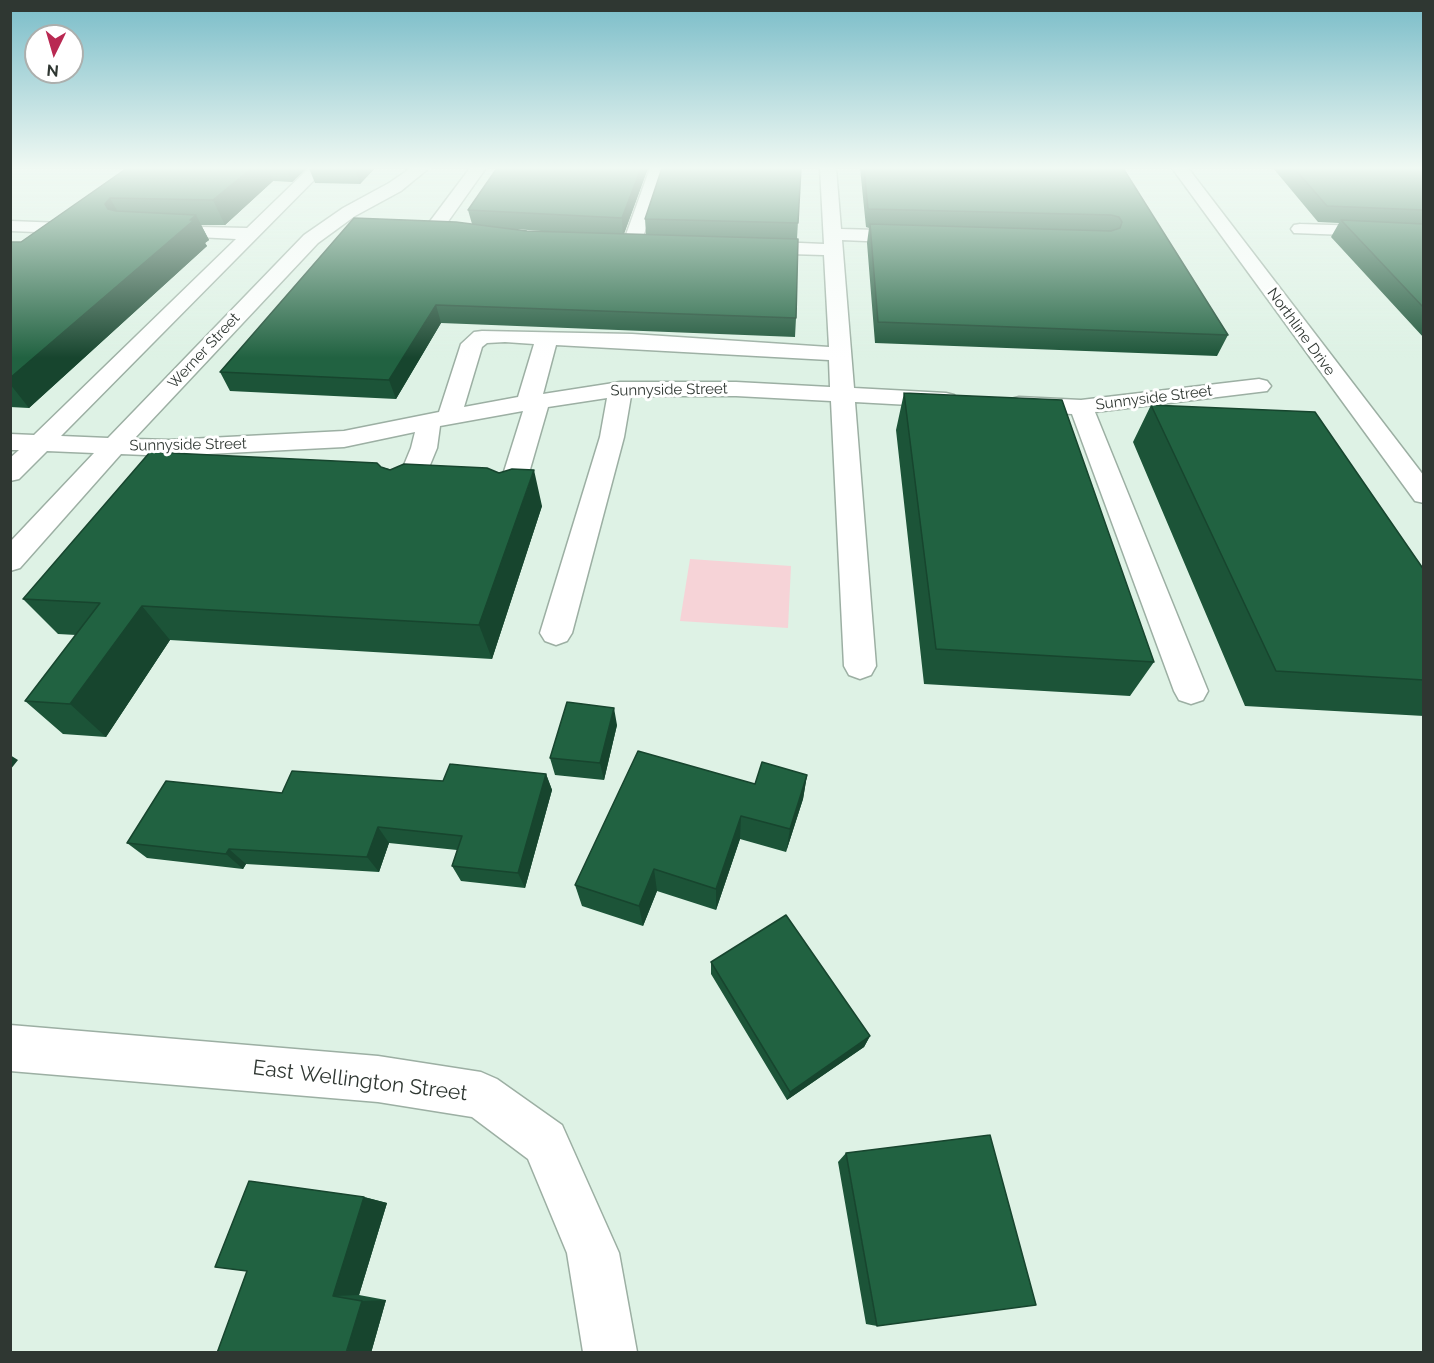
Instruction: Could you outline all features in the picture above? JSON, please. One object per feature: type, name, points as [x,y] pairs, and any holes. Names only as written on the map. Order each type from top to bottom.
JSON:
[{"type":"street","points":[[186,232],[252,234]]},
{"type":"street","points":[[10,473],[42,444],[254,232]]},
{"type":"street","name":"Werner Street","points":[[10,561],[114,446],[311,239],[321,232]]},
{"type":"street","points":[[461,232],[495,237]]},
{"type":"street","points":[[632,243],[636,232]]},
{"type":"street","points":[[831,232],[860,666]]},
{"type":"street","name":"Northline Drive","points":[[1227,232],[1424,495]]},
{"type":"street","points":[[1381,232],[1424,233]]},
{"type":"street","points":[[738,247],[927,237]]},
{"type":"street","points":[[609,242],[656,244]]},
{"type":"street","points":[[405,494],[472,344],[482,337],[547,338],[622,370],[705,346],[839,354]]},
{"type":"street","points":[[508,497],[547,338]]},
{"type":"street","points":[[699,389],[705,346]]},
{"type":"street","points":[[556,633],[612,437],[622,370]]},
{"type":"street","name":"Sunnyside Street","points":[[10,442],[169,448],[344,439],[533,402],[622,370],[699,389],[1081,407],[1259,386]]},
{"type":"street","points":[[1081,407],[1191,691]]},
{"type":"street","name":"East Wellington Street","points":[[10,1048],[378,1078],[481,1095],[545,1142],[593,1253],[610,1353]]},
{"type":"shaded area","points":[[690,559],[791,566],[788,628],[680,621]]},
{"type":"building","points":[[36,232],[180,232],[10,378],[10,242],[21,242]]},
{"type":"building","points":[[342,232],[548,232],[798,239],[796,318],[436,305],[389,380],[220,372]]},
{"type":"building","points":[[871,232],[1163,232],[1228,335],[878,322]]},
{"type":"building","points":[[1352,232],[1424,232],[1424,308]]},
{"type":"building","points":[[904,393],[1062,400],[1154,662],[936,649]]},
{"type":"building","points":[[1151,405],[1315,412],[1424,570],[1424,680],[1276,671]]},
{"type":"building","points":[[150,452],[377,463],[390,470],[404,464],[487,468],[499,473],[512,469],[534,470],[479,625],[142,606],[70,704],[25,701],[100,603],[23,599]]},
{"type":"building","points":[[567,702],[614,708],[600,763],[550,758]]},
{"type":"building","points":[[638,751],[755,784],[762,762],[807,775],[790,829],[741,816],[716,889],[654,869],[639,906],[575,885]]},
{"type":"building","points":[[450,764],[546,774],[518,873],[452,866],[462,836],[378,827],[367,857],[229,849],[226,854],[127,843],[166,781],[282,793],[292,771],[443,781]]},
{"type":"building","points":[[786,915],[870,1036],[790,1092],[711,962]]},
{"type":"building","points":[[990,1135],[1036,1305],[877,1326],[846,1153]]},
{"type":"building","points":[[249,1181],[364,1197],[333,1296],[362,1301],[346,1353],[217,1353],[247,1271],[215,1267]]}]
